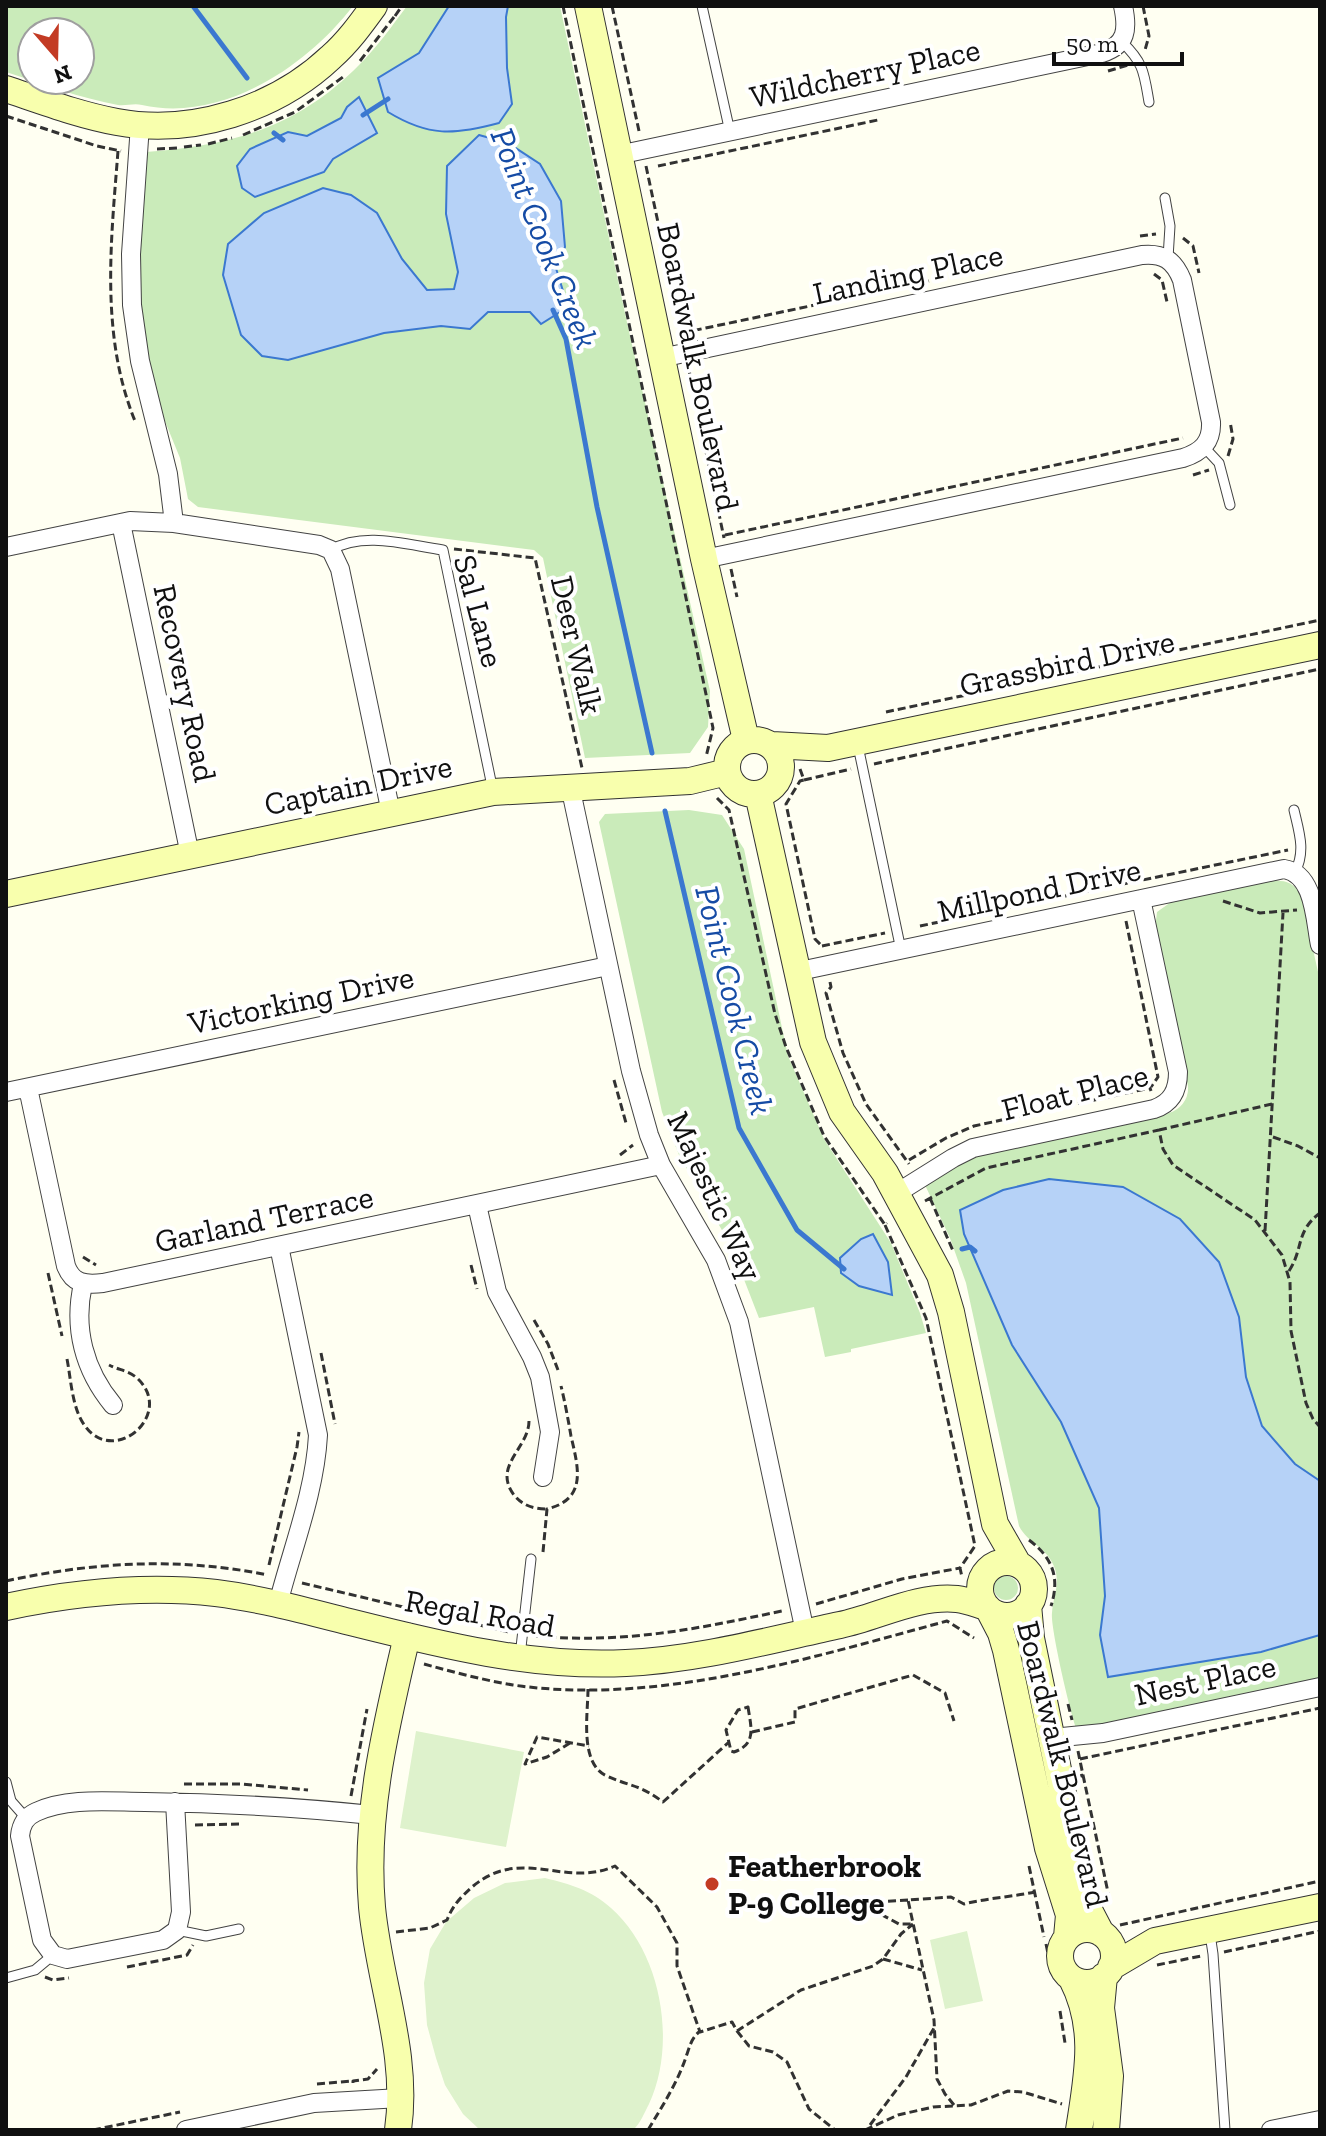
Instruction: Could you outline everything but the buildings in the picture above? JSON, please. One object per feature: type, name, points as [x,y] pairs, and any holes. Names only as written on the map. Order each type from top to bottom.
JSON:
[{"type":"street","points":[[6,89],[94,117],[140,125],[172,125],[214,119],[273,97],[314,72],[331,57],[374,6]]},
{"type":"street","name":"Boardwalk Boulevard","points":[[588,6],[630,153],[759,743],[794,772]]},
{"type":"street","points":[[1122,42],[1127,23],[1123,6]]},
{"type":"street","name":"Wildcherry Place","points":[[630,153],[1102,53],[1122,42]]},
{"type":"street","points":[[140,125],[131,254],[132,305],[140,361],[168,474],[174,523]]},
{"type":"street","name":"Landing Place","points":[[673,355],[1142,255],[1168,258]]},
{"type":"street","points":[[716,557],[1183,458],[1204,447],[1211,436],[1211,422],[1182,280],[1168,258]]},
{"type":"street","points":[[6,547],[121,523],[174,523],[319,545],[331,550],[340,569],[391,813]]},
{"type":"street","name":"Recovery Road","points":[[121,523],[190,855]]},
{"type":"street","name":"Grassbird Drive","points":[[759,743],[828,748],[859,754],[1320,645]]},
{"type":"street","points":[[759,743],[733,749],[717,775],[738,789],[758,794],[795,972],[813,1042],[842,1112],[908,1186],[940,1275],[951,1312],[995,1524],[1018,1564],[1033,1582],[1032,1598],[1028,1605],[1013,1615],[995,1614],[987,1608],[979,1592],[995,1524]]},
{"type":"street","name":"Grassbird Drive","points":[[758,794],[828,748]]},
{"type":"street","name":"Captain Drive","points":[[6,894],[493,792],[690,781],[717,775]]},
{"type":"street","name":"Majestic Way","points":[[578,786],[608,966],[639,1103],[661,1165],[716,1260],[736,1313],[805,1632]]},
{"type":"street","points":[[1298,863],[1307,884],[1320,945]]},
{"type":"street","name":"Millpond Drive","points":[[795,972],[824,956],[901,950],[1143,908],[1298,863]]},
{"type":"street","name":"Float Place","points":[[908,1186],[973,1148],[1154,1109],[1169,1100],[1177,1086],[1178,1072],[1143,908]]},
{"type":"street","name":"Victorking Drive","points":[[6,1092],[608,966]]},
{"type":"street","points":[[28,1088],[66,1266],[72,1278],[83,1284],[77,1315],[87,1364],[94,1380],[113,1405]]},
{"type":"street","name":"Garland Terrace","points":[[83,1284],[103,1283],[661,1165]]},
{"type":"street","points":[[477,1205],[497,1292],[540,1377],[550,1432],[543,1477]]},
{"type":"street","points":[[276,1586],[305,1503],[318,1435],[279,1246]]},
{"type":"street","points":[[984,1574],[1000,1562],[1018,1564]]},
{"type":"street","name":"Regal Road","points":[[6,1607],[64,1595],[157,1589],[217,1593],[276,1586],[407,1636],[521,1647],[581,1664],[644,1662],[685,1657],[805,1632],[940,1599],[984,1574]]},
{"type":"street","name":"Regal Road","points":[[940,1599],[967,1601],[987,1608]]},
{"type":"street","name":"Boardwalk Boulevard","points":[[1028,1605],[1031,1638],[1082,1886],[1089,1910],[1110,1928]]},
{"type":"street","name":"Boardwalk Boulevard","points":[[987,1608],[1001,1633],[1006,1650],[1048,1848],[1069,1915],[1067,1937]]},
{"type":"street","points":[[398,2130],[400,2068],[380,1967],[372,1906],[372,1815],[380,1751],[407,1636]]},
{"type":"street","name":"Nest Place","points":[[1053,1743],[1319,1691]]},
{"type":"street","points":[[175,1802],[181,1912],[177,1930],[163,1940],[67,1959],[53,1955],[42,1940],[20,1831],[26,1818],[44,1809],[77,1803],[175,1802],[285,1806],[372,1815]]},
{"type":"street","points":[[1072,1979],[1088,1983],[1155,1941],[1320,1907]]},
{"type":"street","points":[[1106,2130],[1110,2076],[1101,2008],[1113,1950],[1110,1928]]},
{"type":"street","points":[[1079,2130],[1090,2036],[1084,2007],[1060,1959],[1060,1951],[1067,1937],[1083,1929],[1110,1928],[1155,1941]]},
{"type":"street","points":[[186,2130],[314,2103],[400,2098]]},
{"type":"street","points":[[1271,2130],[1320,2120]]},
{"type":"lane","points":[[702,6],[730,132]]},
{"type":"lane","points":[[1122,42],[1139,58],[1149,102]]},
{"type":"lane","points":[[1165,198],[1170,237],[1168,258]]},
{"type":"lane","points":[[1204,447],[1219,463],[1230,505]]},
{"type":"lane","name":"Sal Lane","points":[[331,550],[352,541],[366,540],[443,550],[493,792]]},
{"type":"lane","points":[[859,754],[901,950]]},
{"type":"lane","points":[[1294,810],[1298,863]]},
{"type":"lane","points":[[521,1647],[531,1559]]},
{"type":"lane","points":[[6,1782],[11,1801],[26,1818]]},
{"type":"lane","points":[[177,1930],[199,1936],[239,1929]]},
{"type":"lane","points":[[1209,1930],[1225,2130]]},
{"type":"lane","points":[[6,1978],[35,1970],[53,1955]]},
{"type":"path","points":[[563,6],[713,728],[705,751],[717,775],[714,796],[729,810],[738,848]]},
{"type":"path","points":[[612,6],[630,153],[681,333],[673,355],[724,535],[716,557],[739,609]]},
{"type":"path","points":[[1132,238],[1148,235],[1191,242],[1201,283]]},
{"type":"path","points":[[1151,273],[1162,280],[1168,309]]},
{"type":"path","points":[[681,333],[930,281]]},
{"type":"path","points":[[1219,463],[1228,456],[1232,446],[1230,420]]},
{"type":"path","points":[[724,535],[1186,437]]},
{"type":"path","name":"Deer Walk","points":[[443,550],[535,558],[578,786]]},
{"type":"path","points":[[877,714],[1320,620]]},
{"type":"path","points":[[930,1198],[908,1186],[843,1053],[826,993],[831,987],[824,956],[815,939],[786,804],[800,781],[794,772],[859,754],[1320,669]]},
{"type":"path","points":[[824,956],[897,931],[1285,849],[1298,863]]},
{"type":"path","points":[[1218,901],[1260,913],[1283,913],[1312,906]]},
{"type":"path","points":[[1143,908],[1124,921],[1158,1077],[1150,1088]]},
{"type":"path","points":[[1265,1231],[1283,913]]},
{"type":"path","points":[[1159,1130],[1272,1104]]},
{"type":"path","points":[[1271,1136],[1320,1158]]},
{"type":"path","points":[[617,1156],[633,1145]]},
{"type":"path","points":[[1289,1272],[1306,1225],[1320,1213]]},
{"type":"path","points":[[80,1244],[83,1259],[94,1265],[109,1262]]},
{"type":"path","points":[[469,1255],[480,1297]]},
{"type":"path","points":[[529,1420],[527,1435],[511,1457],[507,1478],[511,1491],[522,1503],[530,1508],[547,1509]]},
{"type":"path","points":[[276,1586],[299,1430]]},
{"type":"path","points":[[6,1581],[71,1568],[184,1563],[521,1647],[584,1639],[629,1638],[694,1629],[782,1611]]},
{"type":"path","points":[[752,1732],[795,1722],[795,1709],[913,1675],[945,1693],[954,1721]]},
{"type":"path","points":[[588,1689],[591,1762],[601,1773],[639,1785],[663,1802],[729,1742]]},
{"type":"path","points":[[748,1707],[752,1732],[749,1744],[739,1751],[731,1751],[729,1742],[726,1730],[738,1710],[748,1707]]},
{"type":"path","points":[[1080,1759],[1320,1708]]},
{"type":"path","points":[[570,1743],[547,1757],[525,1764],[537,1737],[589,1746]]},
{"type":"path","points":[[1083,1775],[1111,1905]]},
{"type":"path","points":[[195,1825],[241,1824]]},
{"type":"path","points":[[395,1933],[430,1928],[447,1920],[454,1902],[481,1880],[504,1869],[534,1868],[581,1876],[615,1866],[657,1907],[677,1943],[677,1966],[700,2032]]},
{"type":"path","points":[[913,1924],[899,1924],[860,1903],[951,1897],[964,1904],[1035,1892]]},
{"type":"path","points":[[908,1900],[935,2027],[937,2079],[954,2105]]},
{"type":"path","points":[[737,2031],[801,1990],[873,1966],[883,1959],[901,1934],[913,1924]]},
{"type":"path","points":[[125,1967],[187,1955],[199,1936]]},
{"type":"path","points":[[883,1959],[923,1970]]},
{"type":"path","points":[[35,1970],[53,1980],[78,1976]]},
{"type":"path","points":[[648,2130],[677,2082],[692,2039],[700,2032],[732,2022],[749,2046],[773,2052],[787,2062],[809,2109],[835,2130]]},
{"type":"path","points":[[867,2129],[893,2097],[935,2027]]},
{"type":"path","points":[[867,2129],[914,2111],[971,2105],[1016,2091],[1062,2104]]},
{"type":"green space","points":[[6,6],[353,6],[334,29],[287,69],[232,98],[202,106],[118,105],[80,96],[96,96],[96,16],[16,16],[16,75],[6,72]]},
{"type":"green space","points":[[407,6],[560,6],[710,691],[708,727],[690,753],[585,758],[543,558],[534,550],[198,507],[188,499],[180,458],[162,414],[144,342],[137,272],[146,152],[207,145],[288,118],[337,86],[360,64]]},
{"type":"green space","points":[[689,810],[722,815],[744,849],[788,1056],[824,1139],[891,1243],[926,1333],[825,1357],[814,1307],[759,1318],[731,1246],[679,1155],[662,1112],[599,822],[605,814]]},
{"type":"green space","points":[[1269,881],[1288,882],[1301,895],[1320,981],[1320,1679],[1077,1730],[1052,1621],[1057,1586],[1055,1569],[1048,1556],[1019,1526],[966,1283],[950,1238],[925,1185],[968,1158],[992,1150],[1169,1113],[1181,1106],[1186,1099],[1188,1086],[1155,929],[1157,912],[1171,902]]},
{"type":"green space","points":[[1006,1576],[1014,1580],[1018,1588],[1014,1596],[1006,1600],[998,1596],[994,1588],[998,1580]]},
{"type":"green space","points":[[416,1731],[524,1752],[506,1847],[400,1828]]},
{"type":"green space","points":[[545,1878],[580,1888],[611,1908],[642,1949],[653,1974],[660,2000],[662,2054],[649,2104],[633,2130],[480,2130],[463,2114],[445,2085],[427,2025],[424,1983],[430,1949],[446,1922],[474,1898],[505,1883]]},
{"type":"green space","points":[[967,1931],[983,2001],[945,2009],[930,1940]]},
{"type":"water","points":[[449,6],[508,6],[507,68],[512,104],[499,123],[468,130],[429,130],[388,112],[378,78],[419,53]]},
{"type":"water","points":[[359,97],[377,133],[333,159],[324,172],[255,197],[242,188],[237,166],[250,149],[288,132],[307,136],[341,118],[347,107]]},
{"type":"water","points":[[479,135],[508,143],[540,164],[561,201],[565,247],[555,265],[568,307],[541,324],[530,312],[488,312],[470,329],[441,326],[384,333],[288,360],[262,356],[241,335],[223,275],[228,244],[264,213],[323,188],[351,195],[377,213],[402,259],[427,290],[454,289],[458,272],[446,214],[447,166]]},
{"type":"water","points":[[1049,1179],[1123,1187],[1180,1219],[1219,1262],[1239,1317],[1246,1377],[1262,1426],[1295,1464],[1320,1481],[1320,1635],[1261,1652],[1108,1677],[1100,1635],[1105,1596],[1099,1508],[1061,1422],[1012,1345],[964,1234],[960,1210],[1003,1190]]},
{"type":"water","points":[[873,1234],[888,1262],[892,1295],[859,1286],[841,1273],[840,1258],[861,1239]]},
{"type":"waterway","name":"Point Cook Creek","points":[[193,6],[247,78]]},
{"type":"waterway","name":"Point Cook Creek","points":[[363,115],[388,99]]},
{"type":"waterway","name":"Point Cook Creek","points":[[274,133],[283,140]]},
{"type":"waterway","name":"Point Cook Creek","points":[[553,310],[566,339],[597,507],[652,753]]},
{"type":"waterway","name":"Point Cook Creek","points":[[665,811],[739,1128],[797,1230],[844,1269]]},
{"type":"waterway","name":"Point Cook Creek","points":[[962,1249],[970,1247],[975,1251]]},
{"type":"place","name":"Featherbrook P-9 College","points":[[712,1884]]}]
